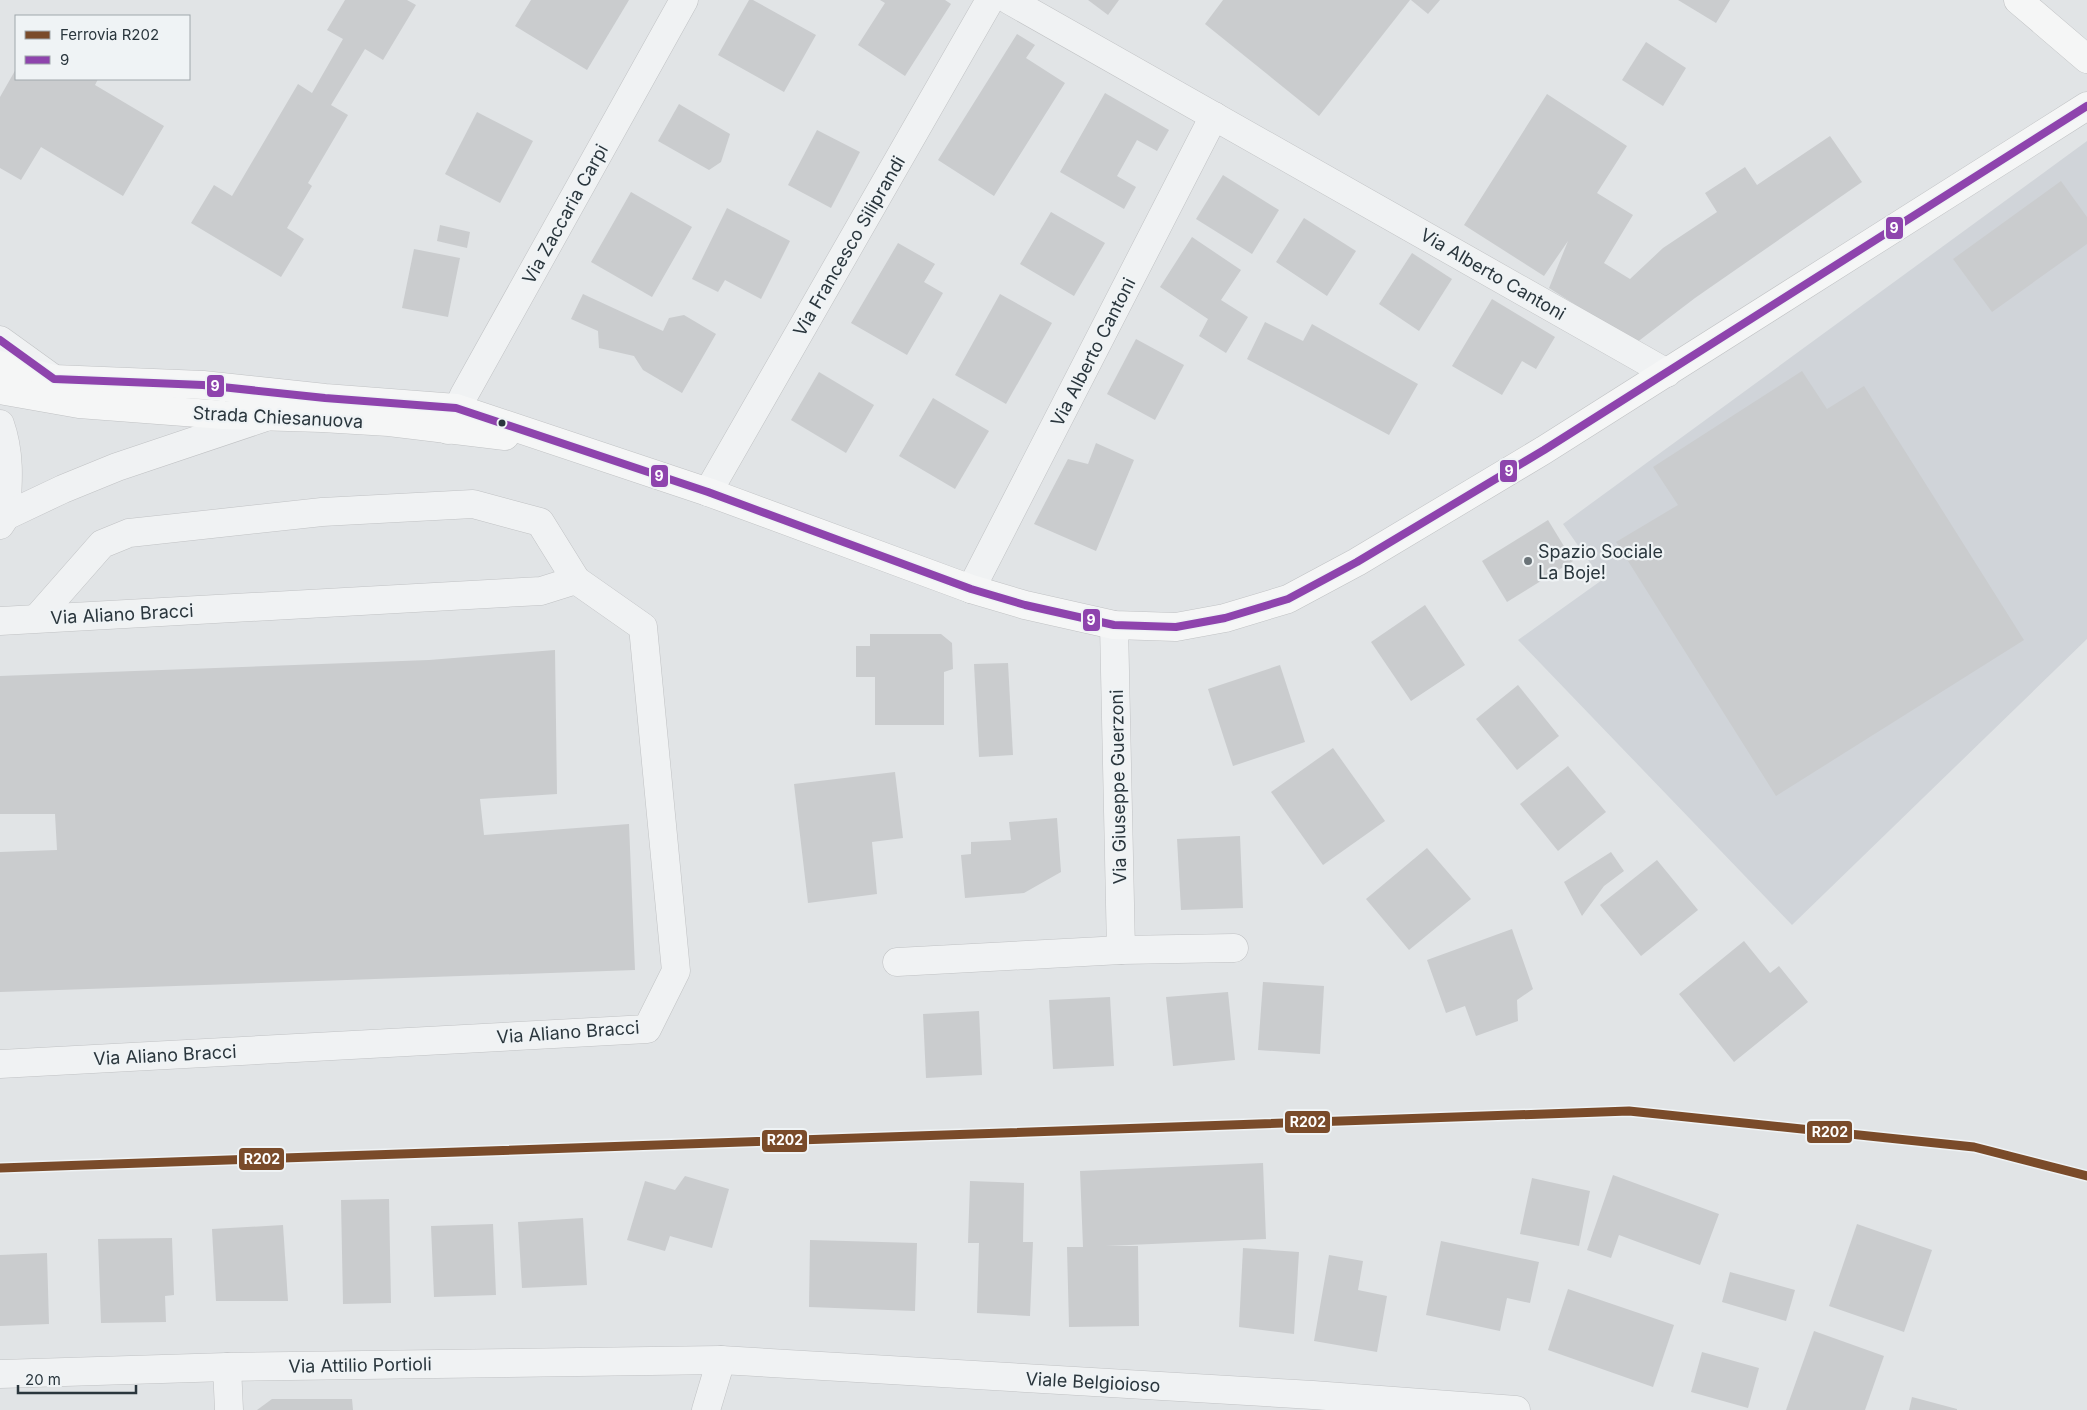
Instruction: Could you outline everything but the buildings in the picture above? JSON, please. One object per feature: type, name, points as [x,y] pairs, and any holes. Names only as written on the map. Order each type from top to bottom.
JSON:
[{"type":"main road","points":[[2018,0],[2087,59]]},
{"type":"main road","name":"Strada Chiesanuova","points":[[0,390],[79,404],[224,415],[389,422],[492,418],[556,442],[708,492],[971,589],[1025,605],[1114,625],[1176,627],[1225,618],[1288,599],[1357,562],[1544,450],[2087,106]]},
{"type":"main road","name":"Strada Chiesanuova","points":[[0,365],[54,379],[203,385],[325,398],[452,419]]},
{"type":"street","name":"Via Zaccaria Carpi","points":[[452,419],[684,0]]},
{"type":"street","name":"Via Francesco Siliprandi","points":[[708,492],[990,0]]},
{"type":"street","name":"Via Alberto Cantoni","points":[[1009,0],[1667,373]]},
{"type":"street","name":"Via Alberto Cantoni","points":[[971,589],[1214,116]]},
{"type":"street","points":[[0,340],[54,379]]},
{"type":"street","points":[[0,384],[17,380],[54,379]]},
{"type":"street","points":[[3,521],[63,489],[117,467],[266,416]]},
{"type":"street","points":[[0,424],[5,438],[9,472],[3,521]]},
{"type":"street","name":"Via Aliano Bracci","points":[[0,1064],[647,1029],[676,971],[643,627],[576,580],[540,522],[473,504],[322,512],[129,533],[102,544],[37,618]]},
{"type":"street","name":"Via Aliano Bracci","points":[[37,618],[541,591],[576,580]]},
{"type":"street","points":[[0,621],[37,618]]},
{"type":"street","name":"Via Giuseppe Guerzoni","points":[[1114,625],[1121,950]]},
{"type":"street","points":[[897,962],[1121,950],[1234,948]]},
{"type":"street","points":[[706,1410],[720,1360]]},
{"type":"street","name":"Via Attilio Portioli","points":[[0,1374],[226,1367],[720,1360]]},
{"type":"street","name":"Viale Belgioioso","points":[[720,1360],[1313,1395],[1516,1410]]},
{"type":"street","points":[[226,1367],[229,1410]]},
{"type":"shaded area","points":[[2087,141],[2087,639],[1792,925],[1518,640],[1602,580],[1563,524]]},
{"type":"rail line","name":"R202","points":[[0,1168],[1629,1111],[1974,1147],[2087,1176]]},
{"type":"transit line","name":"9","points":[[0,340],[54,379],[203,385],[325,398],[456,408],[708,492],[971,589],[1025,605],[1114,625],[1176,627],[1225,618],[1288,599],[1357,562],[1544,450],[2087,106]]},
{"type":"place","name":"Spazio Sociale La Boje!","points":[[1528,561]]}]
